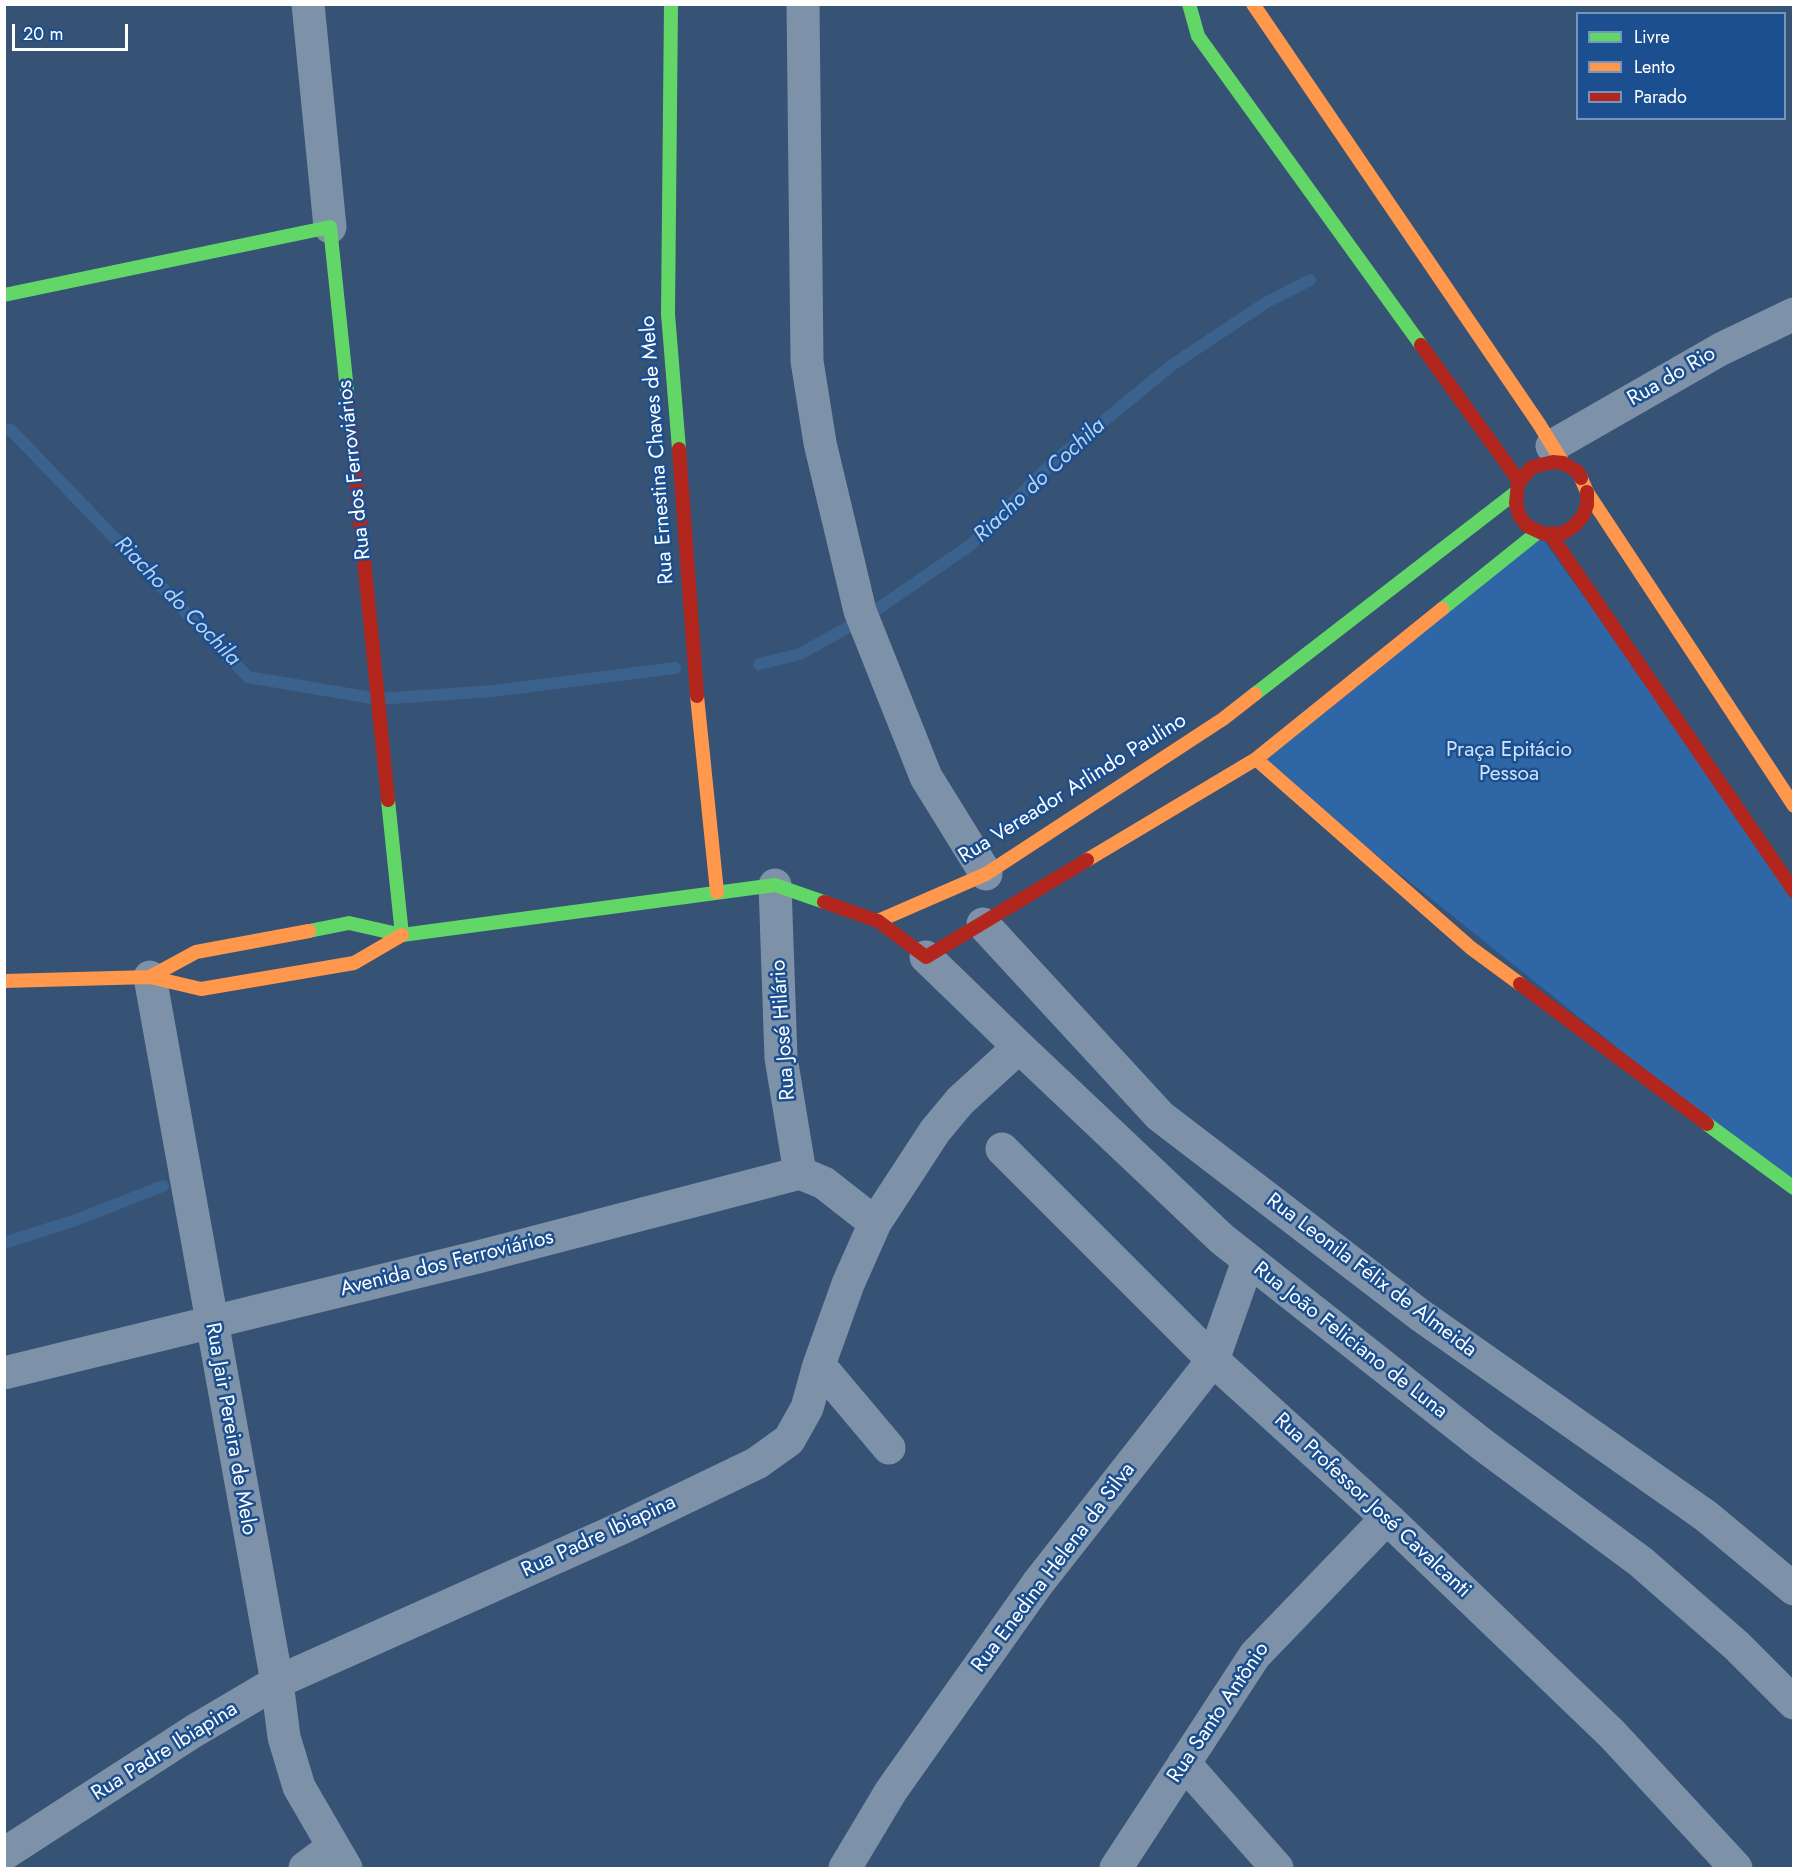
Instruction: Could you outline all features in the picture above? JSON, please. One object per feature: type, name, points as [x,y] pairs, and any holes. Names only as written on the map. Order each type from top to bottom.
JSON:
[{"type":"street","name":"Rua dos Ferroviários","points":[[308,4],[402,936]]},
{"type":"street","name":"Rua Ernestina Chaves de Melo","points":[[671,4],[668,314],[695,680],[717,892]]},
{"type":"street","points":[[803,4],[807,362],[820,443],[860,611],[926,777],[986,874]]},
{"type":"street","points":[[1190,4],[1198,36],[1517,487],[1516,503],[1519,515],[1527,526],[1544,533],[1563,533],[1583,516],[1587,505],[1587,492]]},
{"type":"street","points":[[1253,4],[1558,454],[1578,472],[1587,492],[1794,806]]},
{"type":"street","points":[[4,295],[330,226]]},
{"type":"street","name":"Rua do Rio","points":[[1558,454],[1721,349],[1794,314]]},
{"type":"street","points":[[1214,739],[1218,725],[1223,719],[1517,487],[1532,467],[1553,462],[1558,454]]},
{"type":"street","points":[[4,981],[150,977],[201,988],[354,963],[402,936],[775,885],[878,921],[926,957],[1256,759],[1544,533]]},
{"type":"street","points":[[1544,533],[1794,891]]},
{"type":"street","points":[[1223,719],[1238,713],[1246,715]]},
{"type":"street","name":"Rua Vereador Arlindo Paulino","points":[[878,921],[986,874],[1223,719]]},
{"type":"street","points":[[1256,759],[1261,740]]},
{"type":"street","points":[[1226,758],[1240,761],[1256,759],[1471,948],[1794,1188]]},
{"type":"street","name":"Rua José Hilário","points":[[775,885],[781,1058],[800,1173]]},
{"type":"street","points":[[150,977],[196,952],[349,922],[402,936]]},
{"type":"street","name":"Rua Leonila Félix de Almeida","points":[[973,930],[1160,1116],[1420,1315],[1706,1516],[1794,1589]]},
{"type":"street","name":"Rua João Feliciano de Luna","points":[[926,957],[1222,1239],[1483,1445],[1641,1562],[1737,1647],[1794,1703]]},
{"type":"street","name":"Rua Jair Pereira de Melo","points":[[150,977],[277,1682],[284,1737],[299,1786],[339,1858]]},
{"type":"street","name":"Rua Padre Ibiapina","points":[[4,1854],[194,1731],[277,1682],[624,1527],[757,1463],[789,1440],[807,1408],[819,1365],[848,1284],[875,1223],[935,1131],[960,1101],[1019,1047]]},
{"type":"street","name":"Rua Professor José Cavalcanti","points":[[1002,1149],[1213,1360],[1387,1518],[1612,1734],[1736,1869]]},
{"type":"street","points":[[800,1173],[824,1182],[875,1223]]},
{"type":"street","name":"Avenida dos Ferroviários","points":[[4,1373],[478,1257],[800,1173]]},
{"type":"street","name":"Rua Enedina Helena da Silva","points":[[845,1869],[891,1791],[1038,1583],[1213,1360],[1248,1261]]},
{"type":"street","points":[[819,1365],[890,1448]]},
{"type":"street","name":"Rua Santo Antônio","points":[[1116,1869],[1255,1655],[1387,1518]]},
{"type":"street","points":[[1184,1763],[1277,1869]]},
{"type":"street","points":[[306,1869],[339,1858]]},
{"type":"green space","name":"Praça Epitácio Pessoa","points":[[1538,532],[1793,891],[1793,1188],[1256,759]]},
{"type":"waterway","name":"Riacho do Cochila","points":[[759,664],[800,654],[863,619],[972,544],[1050,465],[1172,365],[1267,302],[1310,280]]},
{"type":"waterway","name":"Riacho do Cochila","points":[[4,430],[11,430],[248,677],[378,699],[493,691],[675,668]]},
{"type":"waterway","points":[[4,1243],[76,1220],[163,1186]]},
{"type":"traffic: fast","points":[[671,4],[668,314],[679,449]]},
{"type":"traffic: fast","points":[[1189,4],[1198,36],[1421,345]]},
{"type":"traffic: fast","points":[[4,295],[330,227],[348,400]]},
{"type":"traffic: fast","points":[[1255,694],[1515,493]]},
{"type":"traffic: fast","points":[[1442,609],[1538,532]]},
{"type":"traffic: fast","points":[[388,800],[402,935]]},
{"type":"traffic: fast","points":[[309,931],[349,923],[402,935],[775,885],[824,902]]},
{"type":"traffic: fast","points":[[1707,1124],[1794,1188]]},
{"type":"traffic: slow","points":[[1253,4],[1539,424],[1563,463]]},
{"type":"traffic: slow","points":[[1581,478],[1587,492],[1794,806]]},
{"type":"traffic: slow","points":[[1087,860],[1256,759],[1442,609]]},
{"type":"traffic: slow","points":[[878,921],[986,874],[1223,719],[1255,694]]},
{"type":"traffic: slow","points":[[697,696],[717,892]]},
{"type":"traffic: slow","points":[[1256,759],[1471,948],[1520,984]]},
{"type":"traffic: slow","points":[[4,981],[150,977],[196,952],[309,931]]},
{"type":"traffic: slow","points":[[150,977],[201,989],[354,963],[402,935]]},
{"type":"traffic: jam","points":[[1421,345],[1519,481]]},
{"type":"traffic: jam","points":[[348,400],[388,800]]},
{"type":"traffic: jam","points":[[679,449],[697,696]]},
{"type":"traffic: jam","points":[[1581,478],[1578,472],[1563,463],[1553,462],[1532,467],[1518,483],[1516,503],[1519,515],[1527,526],[1544,534],[1563,533],[1583,516],[1587,505],[1587,492]]},
{"type":"traffic: jam","points":[[1550,534],[1794,891]]},
{"type":"traffic: jam","points":[[824,902],[878,921],[926,957],[1087,860]]},
{"type":"traffic: jam","points":[[1520,984],[1707,1124]]}]
